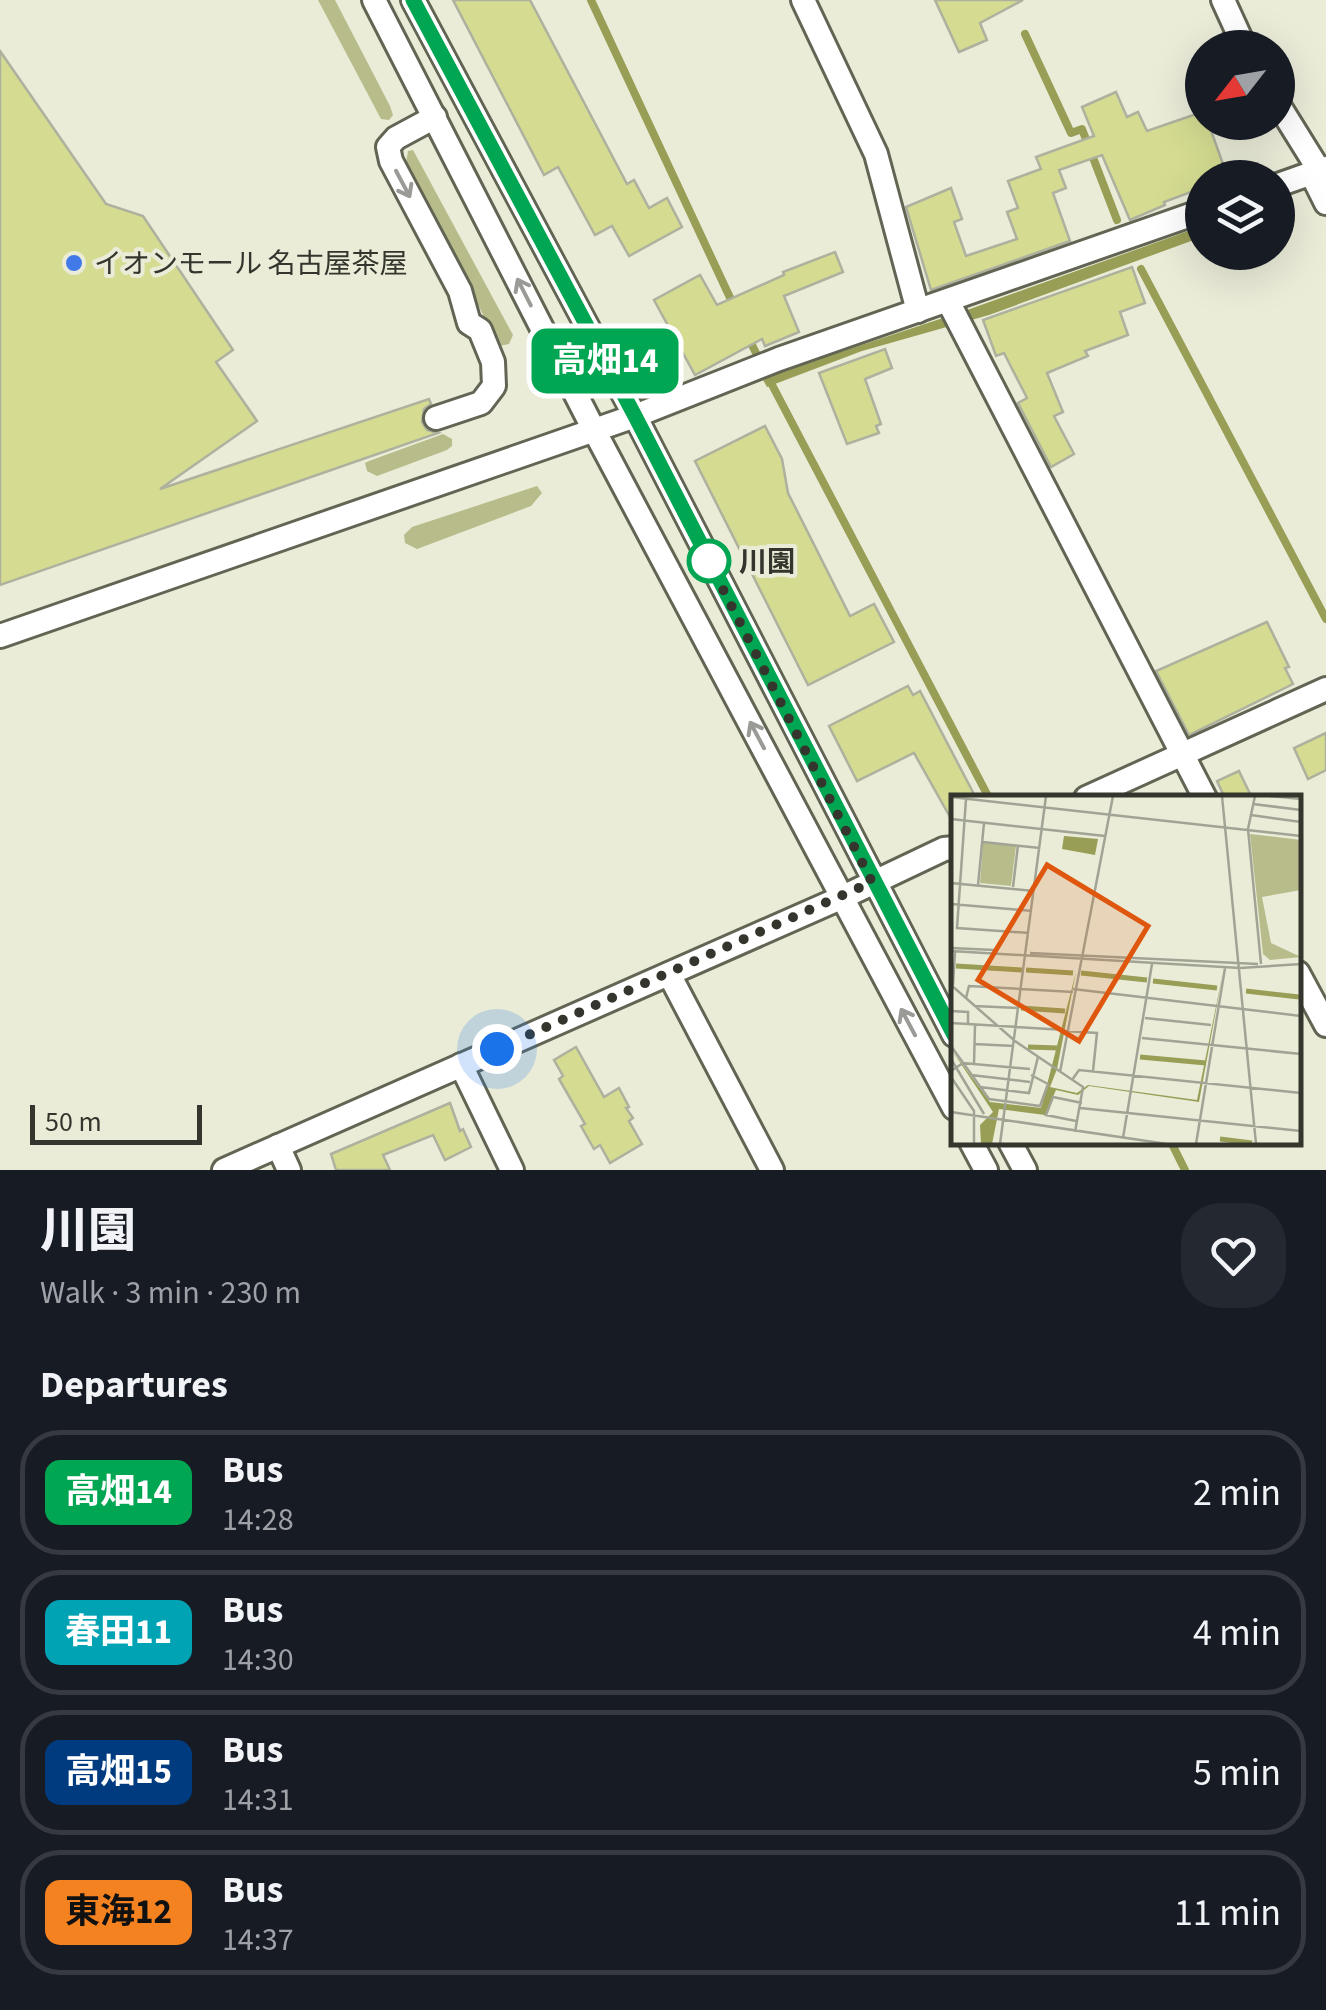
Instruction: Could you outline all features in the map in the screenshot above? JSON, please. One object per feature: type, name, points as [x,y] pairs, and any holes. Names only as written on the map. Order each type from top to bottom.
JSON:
[{"type":"street","points":[[374,0],[594,430],[951,1102]]},
{"type":"street","points":[[414,0],[635,416],[951,1029]]},
{"type":"street","points":[[804,0],[876,154],[918,311]]},
{"type":"street","points":[[1223,0],[1237,30]]},
{"type":"street","points":[[435,116],[396,138],[388,147],[391,162],[460,291],[469,323],[480,330],[493,362],[494,386],[481,402],[436,418]]},
{"type":"street","points":[[1295,136],[1320,182],[1295,183]]},
{"type":"street","points":[[0,636],[635,416],[779,358],[918,311],[954,313],[1185,218]]},
{"type":"street","points":[[954,313],[1204,795]]},
{"type":"street","points":[[1093,795],[1326,689]]},
{"type":"street","points":[[224,1170],[951,849]]},
{"type":"street","points":[[669,974],[772,1170]]},
{"type":"street","points":[[1301,978],[1326,1024]]},
{"type":"street","points":[[461,1065],[512,1170]]},
{"type":"street","points":[[973,1145],[986,1170]]},
{"type":"street","points":[[1012,1145],[1024,1170]]},
{"type":"street","points":[[278,1146],[289,1170]]},
{"type":"shaded area","points":[[318,0],[335,0],[390,106],[393,115],[389,120],[381,119]]},
{"type":"shaded area","points":[[413,150],[513,335],[509,344],[499,346],[406,163],[408,151]]},
{"type":"shaded area","points":[[1185,232],[1185,243],[989,315],[862,351],[767,387],[762,378]]},
{"type":"shaded area","points":[[443,434],[452,439],[447,450],[377,476],[367,471],[365,463],[369,461]]},
{"type":"shaded area","points":[[537,486],[542,493],[531,506],[417,549],[405,543],[404,535],[412,527]]},
{"type":"building","points":[[453,0],[530,0],[627,184],[634,180],[649,208],[667,198],[682,227],[629,256],[612,226],[595,235],[558,167],[544,175]]},
{"type":"building","points":[[935,0],[1023,0],[980,23],[987,40],[959,52]]},
{"type":"building","name":"イオンモール 名古屋茶屋","points":[[0,51],[106,204],[143,216],[233,350],[216,362],[257,421],[160,489],[429,399],[431,404],[424,409],[422,422],[427,430],[438,433],[0,585]]},
{"type":"building","points":[[1116,92],[1127,117],[1138,112],[1147,131],[1185,118],[1185,140],[1214,140],[1222,160],[1185,160],[1185,194],[1130,220],[1102,155],[1059,170],[1066,188],[1053,193],[1070,241],[931,290],[906,207],[951,188],[962,219],[954,222],[966,256],[1017,239],[1007,212],[1018,208],[1008,181],[1041,169],[1036,157],[1094,136],[1082,107]]},
{"type":"building","points":[[835,252],[843,272],[784,296],[799,332],[765,346],[762,339],[695,375],[654,300],[700,275],[717,305],[784,275],[783,272]]},
{"type":"building","points":[[1132,267],[1145,303],[1120,312],[1128,335],[1085,351],[1088,356],[1047,373],[1063,412],[1054,416],[1074,454],[1051,467],[1018,403],[1027,398],[1004,353],[996,356],[983,320]]},
{"type":"building","points":[[885,349],[892,368],[865,379],[881,424],[876,426],[879,433],[847,444],[819,373]]},
{"type":"building","points":[[765,426],[782,459],[788,493],[850,616],[874,604],[894,642],[808,685],[695,461]]},
{"type":"building","points":[[1267,622],[1293,684],[1189,735],[1156,671]]},
{"type":"building","points":[[908,686],[913,695],[920,691],[974,795],[951,795],[951,819],[914,753],[857,781],[829,726]]},
{"type":"building","points":[[1326,733],[1326,770],[1308,779],[1294,748]]},
{"type":"building","points":[[1239,771],[1251,795],[1224,795],[1217,781]]},
{"type":"building","points":[[576,1047],[604,1097],[619,1088],[633,1118],[629,1121],[642,1144],[610,1163],[600,1145],[594,1149],[581,1126],[585,1124],[559,1079],[563,1076],[554,1060]]},
{"type":"building","points":[[450,1103],[460,1131],[463,1129],[471,1147],[445,1160],[433,1135],[383,1155],[390,1170],[336,1170],[331,1154]]},
{"type":"waterway","points":[[591,0],[733,304]]},
{"type":"waterway","points":[[1025,34],[1071,133],[1082,129],[1117,220]]},
{"type":"waterway","points":[[1141,269],[1326,619]]},
{"type":"waterway","points":[[749,339],[757,355]]},
{"type":"waterway","points":[[770,381],[987,795]]},
{"type":"waterway","points":[[1172,1145],[1185,1170]]},
{"type":"bus line","name":"高畑14","points":[[413,0],[635,416],[951,1029]]},
{"type":"place","name":"イオンモール 名古屋茶屋","points":[[74,263]]},
{"type":"place","name":"川園","points":[[709,561]]},
{"type":"route","points":[[497,1049],[872,882],[706,556],[709,561]]}]
